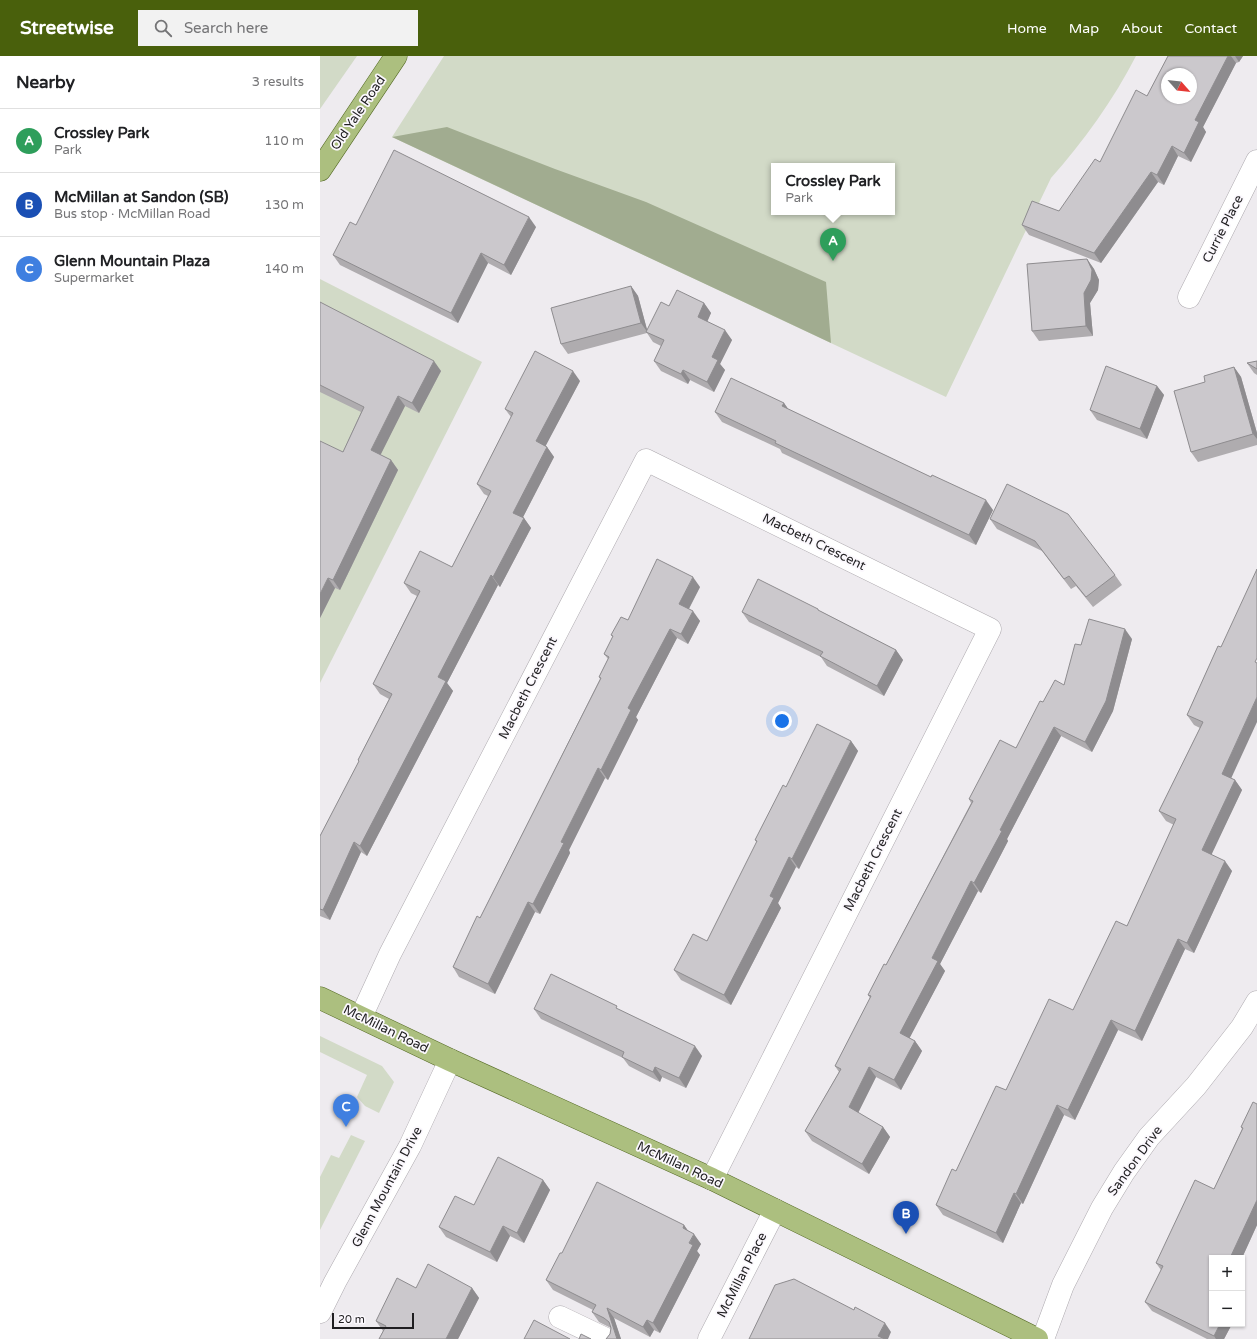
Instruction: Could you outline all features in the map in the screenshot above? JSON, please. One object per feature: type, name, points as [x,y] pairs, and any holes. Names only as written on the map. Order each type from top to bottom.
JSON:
[{"type":"main road","name":"Old Yale Road","points":[[320,170],[396,56]]},
{"type":"main road","name":"McMillan Road","points":[[320,998],[450,1060],[712,1179],[1037,1339]]},
{"type":"street","name":"Currie Place","points":[[1189,297],[1257,161]]},
{"type":"street","name":"Macbeth Crescent","points":[[361,1017],[390,954],[646,460],[990,629],[712,1179]]},
{"type":"street","name":"Sandon Drive","points":[[1043,1339],[1064,1285],[1102,1208],[1124,1172],[1149,1137],[1196,1086],[1237,1033],[1257,1002]]},
{"type":"street","name":"Glenn Mountain Drive","points":[[320,1312],[410,1146],[450,1060]]},
{"type":"street","name":"McMillan Place","points":[[709,1339],[775,1210]]},
{"type":"street","points":[[560,1317],[606,1339]]},
{"type":"green space","points":[[320,56],[357,56],[320,109]]},
{"type":"green space","points":[[444,56],[1136,56],[1118,88],[1097,120],[1075,150],[1051,178],[946,397],[392,137]]},
{"type":"green space","points":[[447,127],[555,169],[646,202],[826,282],[831,343],[392,137]]},
{"type":"green space","points":[[320,279],[482,362],[320,683]]},
{"type":"green space","points":[[320,1036],[382,1066],[394,1082],[379,1113],[365,1106],[357,1097],[367,1075],[320,1052]]},
{"type":"green space","points":[[351,1135],[365,1141],[320,1230],[320,1177],[331,1155],[339,1158]]},
{"type":"building","points":[[1168,56],[1228,56],[1195,120],[1199,122],[1184,153],[1172,146],[1157,175],[1151,172],[1094,253],[1022,225],[1032,201],[1059,211],[1095,159],[1100,162],[1136,90],[1147,96],[1161,69],[1161,104],[1197,104],[1197,68],[1162,68]]},
{"type":"building","points":[[394,150],[529,217],[504,265],[481,253],[451,313],[333,255],[350,222],[356,225]]},
{"type":"building","points":[[1087,259],[1092,270],[1091,280],[1084,293],[1086,326],[1032,331],[1027,264]]},
{"type":"building","points":[[631,286],[641,323],[561,344],[551,308]]},
{"type":"building","points":[[677,290],[704,303],[698,317],[725,330],[712,357],[718,360],[707,382],[683,370],[681,374],[654,361],[664,340],[646,332],[661,302],[669,306]]},
{"type":"building","points":[[320,302],[434,361],[412,403],[398,396],[371,450],[391,460],[333,580],[328,578],[320,594],[320,441],[343,452],[364,407],[320,385]]},
{"type":"building","points":[[535,351],[573,371],[536,441],[547,447],[513,513],[524,518],[493,577],[491,575],[438,677],[446,681],[360,846],[354,842],[323,910],[320,909],[320,836],[392,694],[373,684],[420,591],[404,583],[420,551],[452,567],[491,491],[477,484],[513,413],[505,409]]},
{"type":"building","points":[[1257,361],[1257,369],[1247,363]]},
{"type":"building","points":[[1106,366],[1157,386],[1140,429],[1090,410]]},
{"type":"building","points":[[1234,367],[1253,434],[1191,452],[1174,391],[1205,382],[1204,376]]},
{"type":"building","points":[[731,378],[784,403],[782,406],[931,477],[932,475],[986,500],[969,535],[775,443],[776,441],[715,412]]},
{"type":"building","points":[[1007,484],[1068,514],[1115,575],[1086,597],[1069,576],[1064,579],[1035,541],[990,519]]},
{"type":"building","points":[[657,559],[693,577],[679,604],[693,611],[681,634],[670,629],[628,708],[631,710],[601,770],[598,768],[561,842],[564,843],[533,904],[528,902],[488,984],[453,967],[477,916],[480,918],[601,678],[599,677],[609,657],[604,654],[613,636],[611,635],[621,617],[628,620]]},
{"type":"building","points":[[1257,569],[1257,658],[1255,662],[1257,663],[1257,697],[1222,774],[1235,780],[1202,850],[1225,861],[1187,943],[1178,939],[1135,1031],[1111,1020],[1068,1110],[1057,1105],[1016,1194],[1014,1193],[996,1233],[936,1205],[952,1169],[956,1171],[996,1086],[1006,1090],[1049,999],[1073,1010],[1116,921],[1127,926],[1176,819],[1159,811],[1203,722],[1187,715],[1218,646],[1221,647]]},
{"type":"building","points":[[758,579],[896,650],[877,686],[820,656],[823,652],[742,612]]},
{"type":"building","points":[[1089,619],[1125,629],[1106,701],[1085,742],[1054,727],[1000,830],[1002,831],[974,883],[971,881],[932,958],[938,961],[900,1033],[915,1041],[894,1080],[869,1067],[849,1107],[883,1127],[862,1164],[805,1131],[841,1069],[835,1066],[871,996],[868,995],[884,964],[886,965],[973,801],[969,799],[1000,740],[1016,748],[1040,701],[1043,702],[1055,680],[1064,685],[1075,644],[1081,645]]},
{"type":"building","points":[[817,724],[851,741],[792,859],[789,857],[770,896],[774,898],[724,995],[674,970],[693,934],[707,941],[757,841],[755,840],[783,785],[786,787]]},
{"type":"building","points":[[551,974],[617,1006],[616,1008],[695,1046],[679,1078],[655,1067],[653,1072],[622,1057],[624,1052],[534,1009]]},
{"type":"building","points":[[1253,1102],[1257,1104],[1257,1200],[1231,1255],[1209,1255],[1209,1327],[1218,1327],[1214,1336],[1145,1302],[1163,1266],[1156,1263],[1195,1180],[1214,1189],[1243,1128],[1241,1127]]},
{"type":"building","points":[[498,1157],[543,1180],[517,1233],[503,1226],[490,1252],[439,1227],[455,1196],[474,1205]]},
{"type":"building","points":[[597,1182],[684,1225],[683,1228],[694,1234],[689,1243],[693,1245],[653,1323],[647,1320],[643,1327],[607,1308],[617,1339],[606,1339],[610,1334],[611,1328],[609,1322],[592,1312],[596,1305],[546,1280],[560,1253],[562,1253]]},
{"type":"building","points":[[428,1264],[472,1288],[446,1339],[379,1339],[386,1326],[376,1321],[397,1278],[416,1288]]},
{"type":"building","points":[[794,1279],[854,1310],[855,1307],[885,1323],[878,1336],[885,1339],[749,1339],[775,1285]]},
{"type":"building","points":[[534,1320],[570,1339],[524,1339]]},
{"type":"building","points":[[581,1334],[591,1339],[579,1339]]},
{"type":"place","name":"Crossley Park","points":[[833,261]]},
{"type":"place","name":"Glenn Mountain Plaza","points":[[346,1127]]},
{"type":"place","name":"McMillan at Sandon (SB)","points":[[906,1234]]}]
